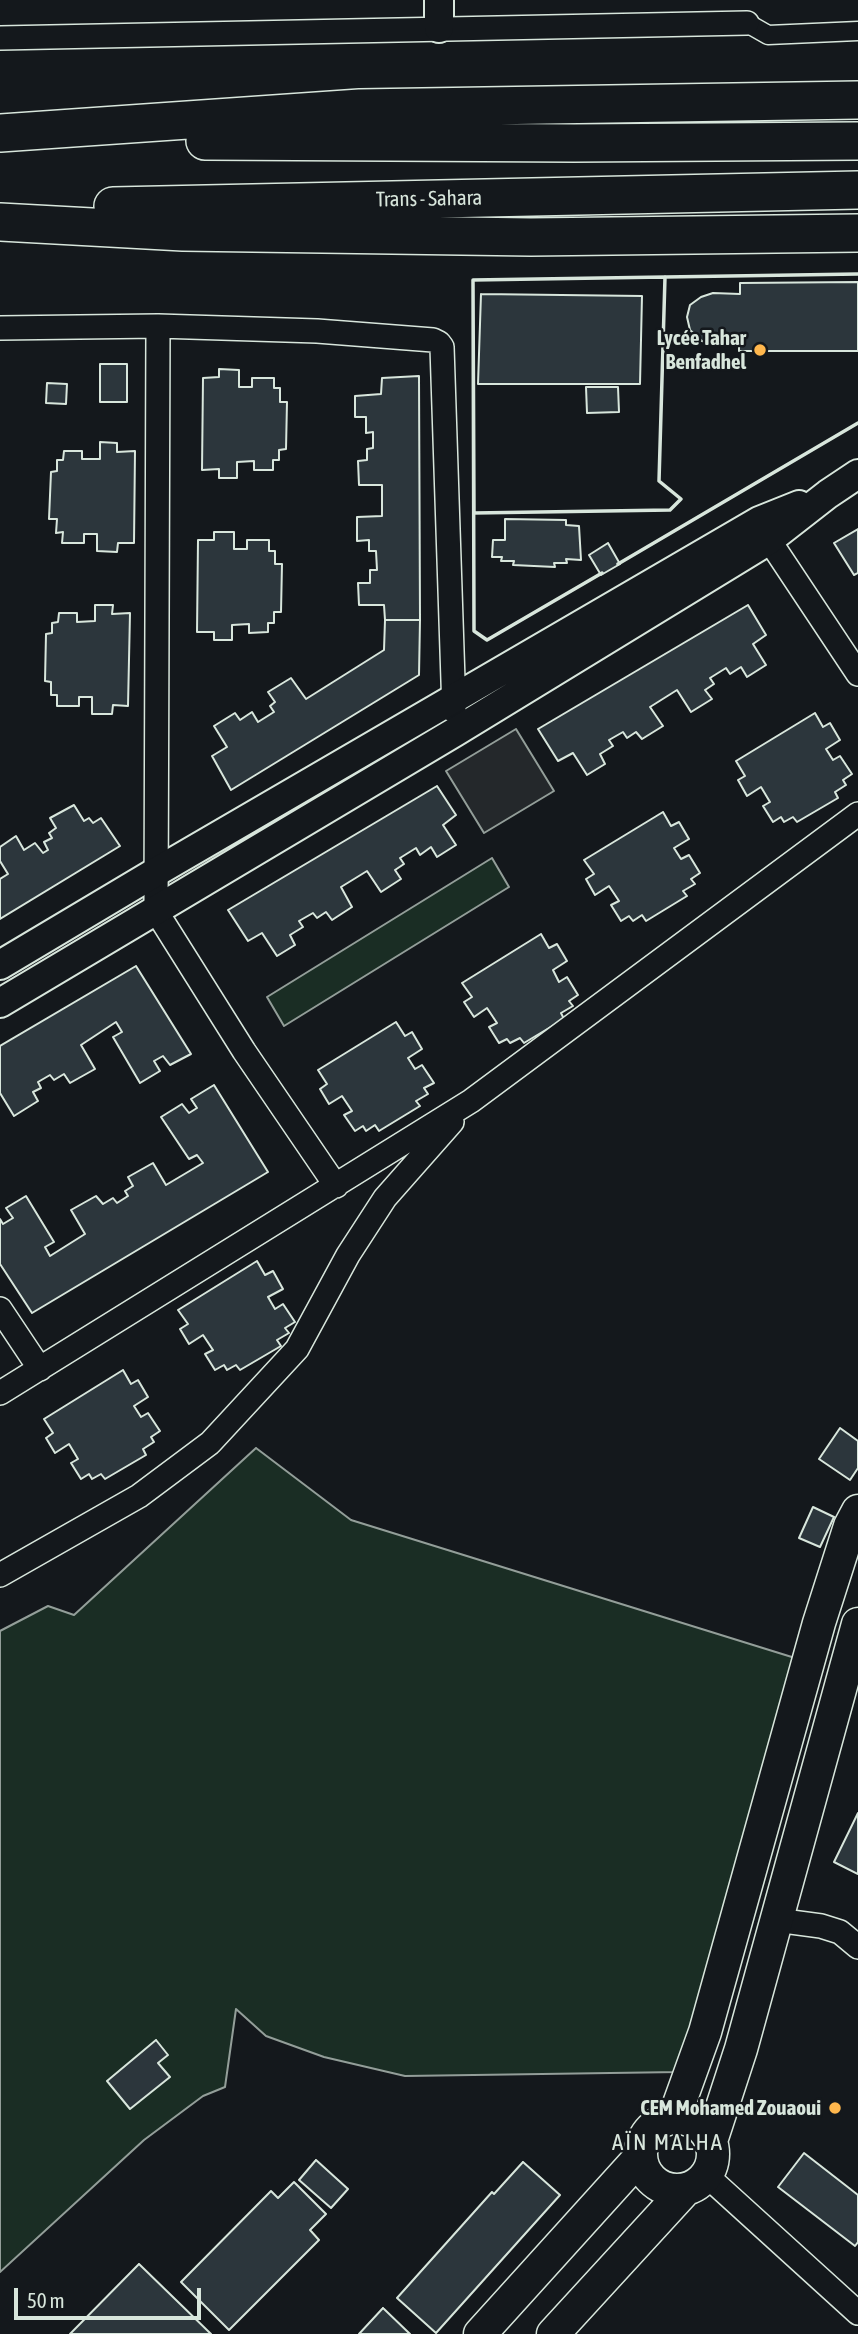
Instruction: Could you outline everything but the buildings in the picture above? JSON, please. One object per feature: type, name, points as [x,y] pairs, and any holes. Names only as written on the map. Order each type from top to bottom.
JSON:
[{"type":"highway","points":[[0,133],[360,108],[858,100]]},
{"type":"highway","points":[[0,139],[574,143],[858,141]]},
{"type":"highway","name":"Trans - Sahara","points":[[0,209],[858,190]]},
{"type":"highway","points":[[0,222],[183,232],[531,237],[858,233]]},
{"type":"main road","points":[[674,2118],[705,2032],[819,1623],[850,1526],[858,1511]]},
{"type":"main road","points":[[711,2141],[741,2049],[858,1624]]},
{"type":"main road","points":[[553,2334],[712,2165],[711,2141],[696,2123],[674,2118],[661,2122],[650,2130],[643,2142],[641,2156],[648,2176],[656,2183],[675,2190],[696,2182]]},
{"type":"main road","points":[[480,2334],[641,2156]]},
{"type":"street","points":[[439,0],[439,28]]},
{"type":"street","points":[[0,38],[747,23],[768,35],[858,31]]},
{"type":"street","points":[[0,328],[158,326],[317,331],[433,340],[442,347],[455,732]]},
{"type":"street","points":[[158,326],[156,911],[256,1070],[336,1186]]},
{"type":"street","points":[[0,1003],[455,732],[769,540],[858,474]]},
{"type":"street","points":[[0,965],[760,521],[828,494]]},
{"type":"street","points":[[769,540],[858,674]]},
{"type":"street","points":[[0,1392],[471,1101],[858,814]]},
{"type":"street","points":[[0,1575],[139,1496],[210,1443],[297,1349],[348,1255],[385,1198],[471,1101]]},
{"type":"street","points":[[0,1309],[40,1369]]},
{"type":"street","points":[[776,1920],[821,1926],[840,1932],[858,1947]]},
{"type":"street","points":[[696,2182],[858,2313]]},
{"type":"green space","points":[[492,858],[509,887],[284,1026],[267,997]]},
{"type":"green space","points":[[256,1448],[351,1520],[795,1658],[679,2072],[405,2076],[324,2057],[266,2036],[236,2009],[225,2087],[203,2096],[144,2140],[0,2272],[0,1631],[48,1606],[74,1615]]},
{"type":"shaded area","points":[[516,729],[554,791],[484,833],[446,771]]},
{"type":"wall","points":[[602,573],[487,640],[474,631],[473,280],[858,274]]},
{"type":"wall","points":[[665,277],[659,481],[681,499],[670,510],[474,513],[473,280],[665,277]]},
{"type":"wall","points":[[618,564],[858,423]]},
{"type":"place","name":"Lycée Tahar Benfadhel","points":[[760,350]]},
{"type":"place","name":"CEM Mohamed Zouaoui","points":[[835,2108]]},
{"type":"district","name":"AÏN MALHA","points":[[668,2143]]}]
